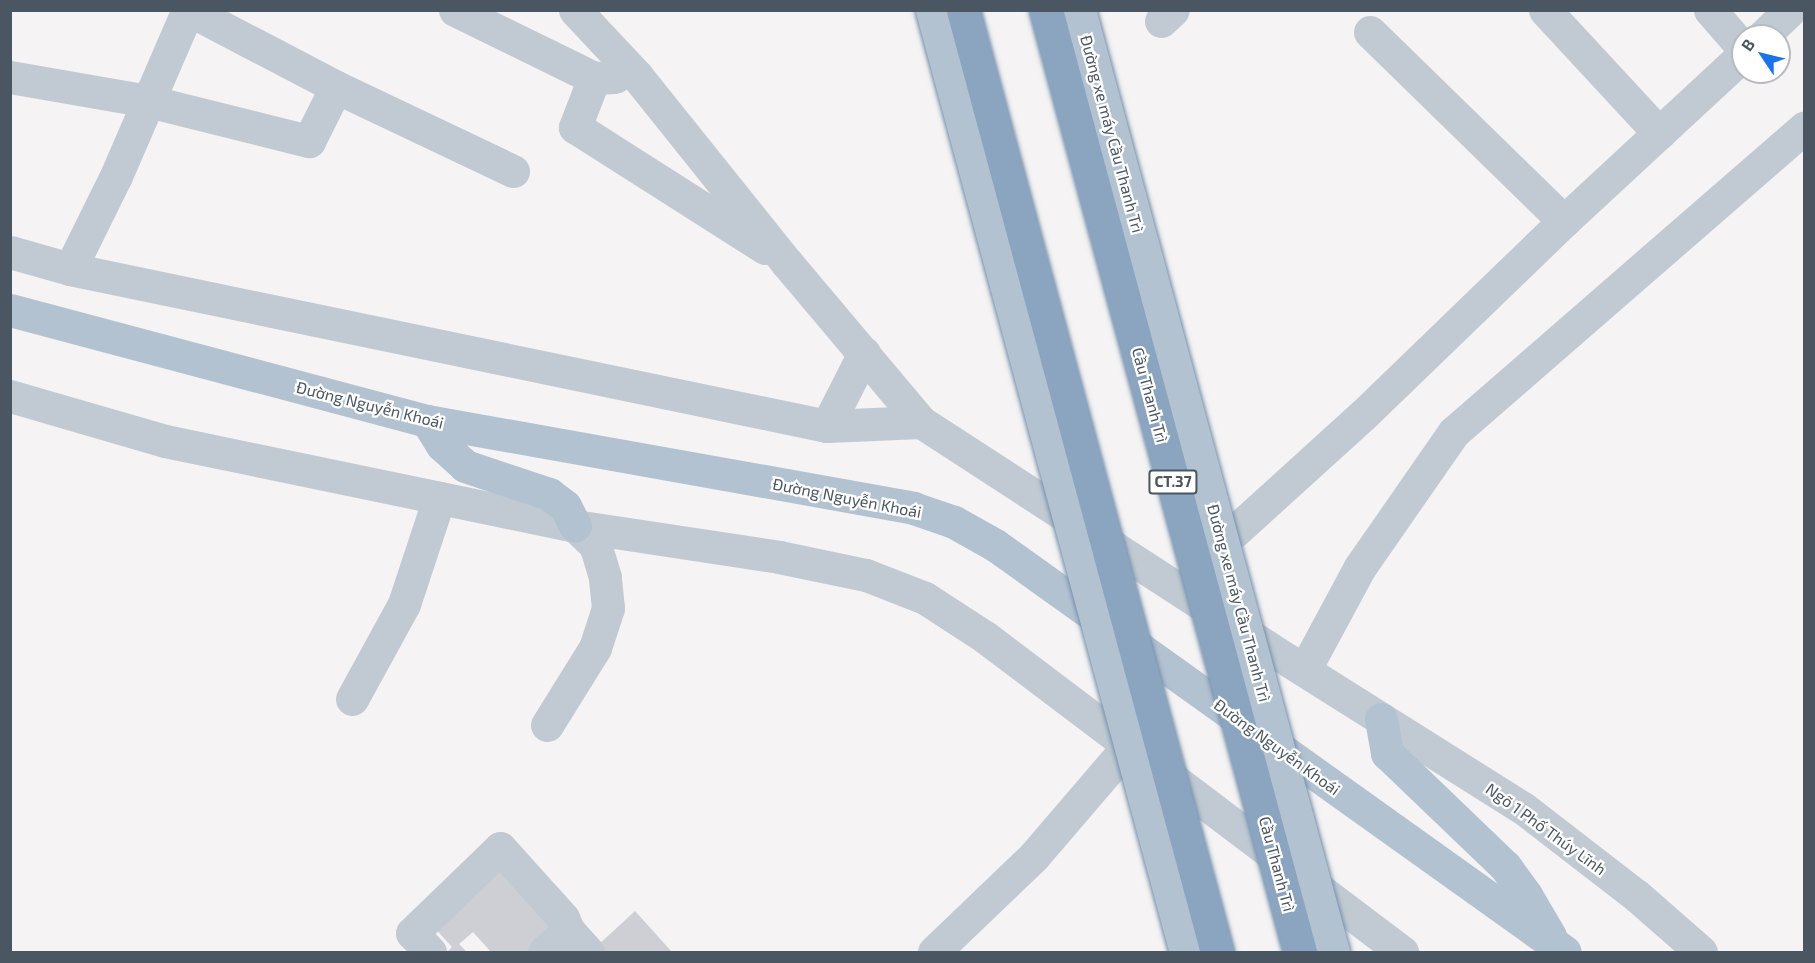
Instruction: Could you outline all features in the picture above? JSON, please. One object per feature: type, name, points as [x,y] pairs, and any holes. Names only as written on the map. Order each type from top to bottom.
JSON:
[{"type":"highway","points":[[963,10],[1217,952]]},
{"type":"highway","name":"Cầu Thanh Trì","points":[[1046,10],[1300,952]]},
{"type":"main road","points":[[932,10],[1186,952]]},
{"type":"main road","name":"Đường xe máy Cầu Thanh Trì","points":[[1080,10],[1333,952]]},
{"type":"main road","name":"Đường Nguyễn Khoái","points":[[10,310],[427,421],[913,508],[954,522],[996,545],[1560,949]]},
{"type":"main road","points":[[427,421],[442,445],[465,466],[549,494],[565,506],[575,526]]},
{"type":"main road","points":[[1381,719],[1387,753],[1505,866],[1526,894],[1560,949]]},
{"type":"street","points":[[70,269],[116,176],[188,10],[336,87],[513,171]]},
{"type":"street","points":[[455,10],[594,78],[637,76]]},
{"type":"street","points":[[575,10],[637,76],[787,263]]},
{"type":"street","points":[[1080,10],[1235,531],[1267,647]]},
{"type":"street","points":[[1545,10],[1659,133]]},
{"type":"street","points":[[1710,10],[1731,34]]},
{"type":"street","points":[[1775,24],[1790,10]]},
{"type":"street","points":[[1370,32],[1563,221]]},
{"type":"street","points":[[1235,531],[1363,415],[1563,221],[1731,66]]},
{"type":"street","points":[[10,76],[148,101],[309,141],[336,87]]},
{"type":"street","points":[[594,78],[575,127],[787,263]]},
{"type":"street","points":[[1305,669],[1360,567],[1455,432],[1804,128]]},
{"type":"street","points":[[10,252],[70,269],[826,426],[921,422]]},
{"type":"street","name":"Ngõ 1 Phố Thúy Lĩnh","points":[[787,263],[921,422],[1267,647],[1523,808],[1637,896],[1701,952]]},
{"type":"street","points":[[826,426],[864,353]]},
{"type":"street","points":[[10,396],[165,441],[575,526],[779,557],[866,575],[915,594],[986,637],[1402,952]]},
{"type":"street","points":[[352,699],[404,604],[440,498]]},
{"type":"street","points":[[547,725],[595,648],[608,608],[605,577],[595,545],[575,526]]},
{"type":"street","points":[[934,952],[1034,856],[1123,752],[1125,743]]},
{"type":"street","points":[[430,952],[412,933],[500,848],[563,918],[578,941],[544,952]]},
{"type":"building","points":[[504,861],[562,926],[533,952],[491,952],[473,932],[459,944],[467,952],[447,952],[452,947],[432,925]]},
{"type":"building","points":[[635,911],[672,952],[603,952],[597,946]]}]
